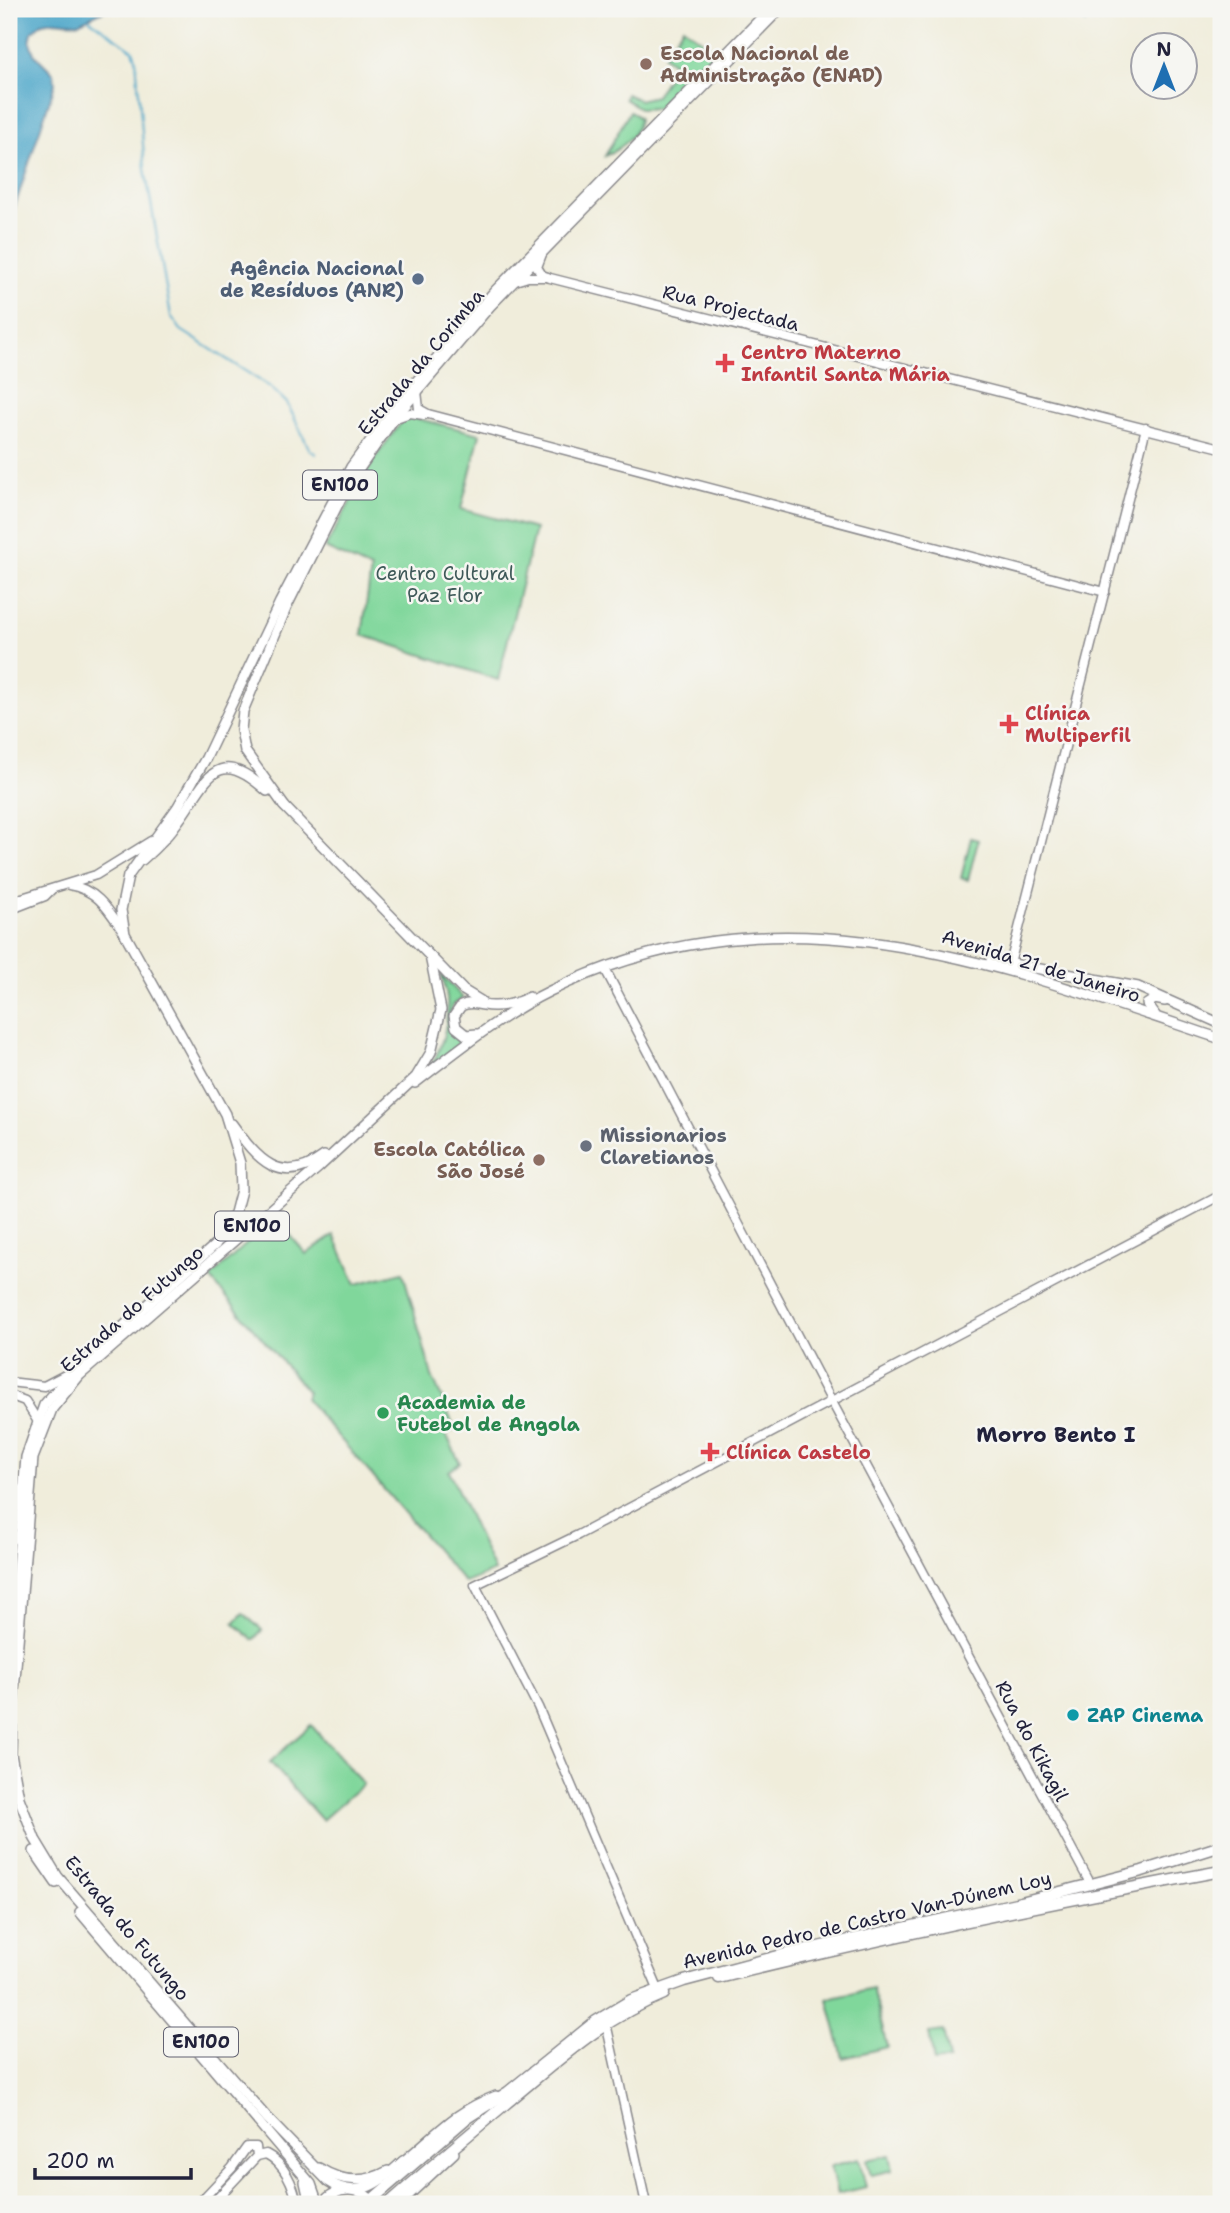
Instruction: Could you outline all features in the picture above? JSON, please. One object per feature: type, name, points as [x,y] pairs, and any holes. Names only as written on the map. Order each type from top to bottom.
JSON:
[{"type":"highway","name":"Avenida Pedro de Castro Van-Dúnem Loy","points":[[388,2204],[596,2021],[658,1989],[840,1940],[948,1919],[1090,1883],[1221,1846]]},
{"type":"highway","name":"Avenida Pedro de Castro Van-Dúnem Loy","points":[[375,2201],[467,2118],[510,2095],[606,2023],[660,1995],[869,1942],[1145,1884],[1221,1871]]},
{"type":"main road","name":"Estrada da Corimba","points":[[285,807],[244,751],[241,730],[244,703],[333,512],[393,420],[511,284],[779,9]]},
{"type":"main road","name":"Estrada da Corimba","points":[[231,705],[323,514],[351,467],[382,424],[494,292],[769,10]]},
{"type":"main road","name":"Estrada do Futungo","points":[[9,1669],[21,1501],[26,1457],[37,1420],[52,1394],[73,1371],[204,1257],[229,1223],[238,1202],[242,1176],[225,1114],[125,934],[121,903],[132,868],[187,791],[231,705]]},
{"type":"main road","name":"Estrada do Futungo","points":[[132,868],[181,818],[205,782],[226,769],[247,774],[285,807],[379,907],[471,997],[504,1006]]},
{"type":"main road","name":"Avenida 21 de Janeiro","points":[[504,1006],[594,967],[644,951],[685,941],[794,931],[868,935],[950,948],[1010,964],[1026,972],[1221,1039]]},
{"type":"main road","name":"Avenida 21 de Janeiro","points":[[388,1104],[505,1017],[551,991],[605,968],[675,948],[746,938],[795,936],[906,946],[1026,972],[1138,987],[1218,1023]]},
{"type":"main road","name":"Estrada do Futungo","points":[[375,2201],[366,2195],[328,2182],[267,2118],[58,1877],[39,1846],[22,1808],[11,1743],[30,1489],[39,1438],[52,1409],[68,1389],[416,1077],[436,1039],[440,996],[430,956]]},
{"type":"main road","points":[[1026,972],[1105,983],[1120,989],[1122,995],[1111,1000],[1026,972]]},
{"type":"main road","points":[[1210,1035],[1154,1014],[1147,1004],[1160,999],[1218,1023]]},
{"type":"main road","points":[[504,1006],[465,1003],[458,1009],[454,1020],[458,1031],[471,1035],[505,1017]]},
{"type":"main road","points":[[225,1114],[259,1158],[286,1170],[312,1164],[359,1130]]},
{"type":"main road","name":"Estrada do Futungo","points":[[9,1780],[23,1826],[53,1880],[311,2184],[320,2204]]},
{"type":"main road","points":[[320,2204],[336,2192],[369,2188],[381,2182],[448,2120],[472,2106],[510,2095]]},
{"type":"main road","name":"Avenida Pedro de Castro Van-Dúnem Loy","points":[[399,2204],[510,2095]]},
{"type":"main road","points":[[310,2161],[330,2174],[357,2180],[376,2178],[403,2161]]},
{"type":"main road","points":[[299,2171],[310,2204]]},
{"type":"street","points":[[545,248],[537,267],[542,275],[550,278]]},
{"type":"street","points":[[511,284],[528,277],[550,278]]},
{"type":"street","name":"Rua Projectada","points":[[550,278],[1221,448]]},
{"type":"street","points":[[417,391],[419,408],[433,415]]},
{"type":"street","points":[[393,420],[410,413],[433,415],[1105,592]]},
{"type":"street","points":[[1010,964],[1146,428]]},
{"type":"street","points":[[9,902],[109,869],[151,841]]},
{"type":"street","points":[[66,885],[85,888],[99,897],[125,934]]},
{"type":"street","points":[[9,910],[45,896],[51,890]]},
{"type":"street","name":"Rua do Kikagil","points":[[605,968],[831,1400],[1090,1883]]},
{"type":"street","points":[[658,1989],[538,1707],[475,1585],[578,1535],[1221,1195]]},
{"type":"street","points":[[9,1382],[23,1386],[49,1385],[73,1371]]},
{"type":"street","points":[[20,1399],[27,1394],[23,1386]]},
{"type":"street","points":[[9,1395],[30,1406],[37,1420]]},
{"type":"street","points":[[9,1512],[21,1501]]},
{"type":"street","points":[[9,1530],[18,1541]]},
{"type":"street","points":[[606,2023],[646,2204]]},
{"type":"street","points":[[200,2203],[247,2147],[257,2147],[257,2156]]},
{"type":"street","points":[[212,2204],[257,2156],[266,2154],[276,2161],[290,2181],[298,2204]]},
{"type":"green space","points":[[683,27],[715,50],[658,108],[641,109],[625,99],[626,94],[639,100],[656,96],[676,65],[664,56]]},
{"type":"green space","points":[[630,111],[639,118],[636,130],[622,146],[605,156]]},
{"type":"green space","name":"Centro Cultural Paz Flor","points":[[406,416],[480,434],[461,509],[535,529],[498,680],[362,635],[371,569],[325,548],[372,462]]},
{"type":"green space","points":[[971,838],[978,840],[968,880],[961,878]]},
{"type":"green space","points":[[441,974],[463,998],[453,1005],[448,1019],[453,1032],[466,1040],[429,1070],[440,1047],[446,1023],[447,999]]},
{"type":"green space","name":"Academia de Futebol de Angola","points":[[275,1217],[306,1254],[334,1235],[356,1284],[403,1272],[432,1376],[455,1429],[446,1434],[460,1463],[449,1471],[494,1571],[465,1583],[305,1398],[308,1392],[210,1278]]},
{"type":"green space","points":[[243,1613],[262,1630],[253,1640],[234,1623]]},
{"type":"green space","points":[[311,1725],[363,1784],[322,1820],[270,1762]]},
{"type":"green space","points":[[873,1989],[887,2047],[843,2058],[828,1999]]},
{"type":"green space","points":[[943,2031],[949,2060],[934,2062],[929,2033]]},
{"type":"green space","points":[[890,2155],[893,2170],[871,2175],[867,2160]]},
{"type":"green space","points":[[859,2159],[866,2187],[837,2194],[830,2166]]},
{"type":"water","points":[[9,9],[107,9],[78,23],[42,23],[32,32],[30,42],[34,54],[54,74],[55,84],[9,224]]},
{"type":"waterway","points":[[1081,9],[1086,23]]},
{"type":"waterway","points":[[89,19],[133,50],[136,58],[145,169],[171,316],[181,330],[270,387],[287,403],[310,450],[316,454]]},
{"type":"place","name":"Escola Nacional de Administração (ENAD)","points":[[646,64]]},
{"type":"place","name":"Agência Nacional de Resíduos (ANR)","points":[[418,279]]},
{"type":"place","name":"Centro Materno Infantil Santa Mária","points":[[725,363]]},
{"type":"place","name":"Clínica Multiperfil","points":[[1009,724]]},
{"type":"place","name":"Missionarios Claretianos","points":[[586,1146]]},
{"type":"place","name":"Escola Católica São José","points":[[539,1160]]},
{"type":"place","name":"Academia de Futebol de Angola","points":[[383,1413]]},
{"type":"place","name":"Clínica Castelo","points":[[710,1452]]},
{"type":"place","name":"ZAP Cinema","points":[[1073,1715]]},
{"type":"district","name":"Morro Bento I","points":[[1056,1435]]}]
